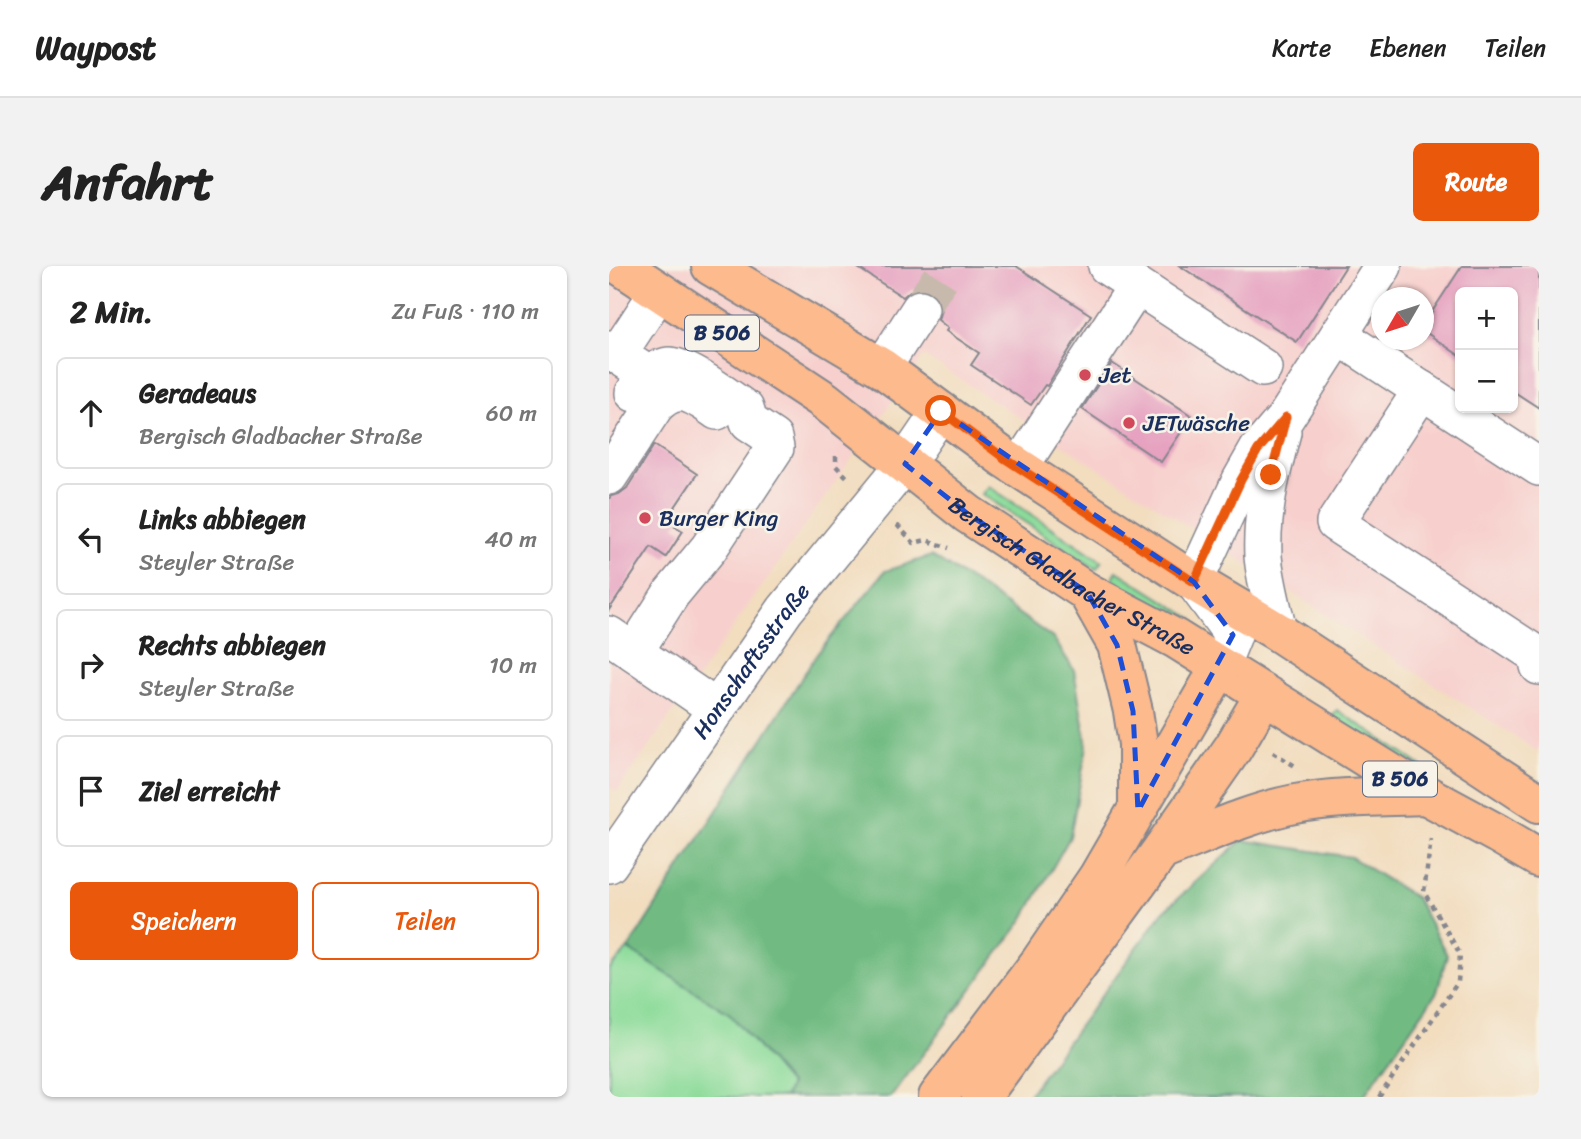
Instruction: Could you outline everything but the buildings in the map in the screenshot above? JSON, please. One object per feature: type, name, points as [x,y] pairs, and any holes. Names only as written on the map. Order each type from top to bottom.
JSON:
[{"type":"main road","name":"Bergisch Gladbacher Straße","points":[[621,266],[824,400],[968,514],[1087,592],[1176,639],[1426,795],[1539,858]]},
{"type":"main road","name":"B 506","points":[[711,266],[882,368],[1019,468],[1194,582],[1278,632],[1539,803]]},
{"type":"main road","points":[[1087,592],[1117,645],[1133,711],[1138,744],[1138,811]]},
{"type":"main road","points":[[938,1097],[1040,962],[1098,877],[1220,667],[1278,632]]},
{"type":"main road","points":[[981,1097],[1233,748],[1264,695],[1274,662],[1278,632]]},
{"type":"main road","points":[[1161,851],[1264,812],[1294,805],[1323,800],[1426,795]]},
{"type":"street","points":[[1107,266],[1263,368]]},
{"type":"street","points":[[1220,667],[1233,635],[1194,582],[1241,480],[1258,450],[1286,417],[1383,266]]},
{"type":"street","points":[[1019,468],[1137,286]]},
{"type":"street","points":[[609,432],[624,359],[659,291]]},
{"type":"street","points":[[882,368],[920,309]]},
{"type":"street","points":[[1339,336],[1539,467]]},
{"type":"street","points":[[624,359],[680,368],[745,409],[749,422]]},
{"type":"street","points":[[1422,390],[1335,523],[1537,655],[1539,666]]},
{"type":"street","points":[[609,476],[655,406],[663,397],[675,392],[698,399],[736,423],[749,422],[773,438],[775,448],[709,548],[671,594],[622,643],[716,709]]},
{"type":"street","name":"Honschaftsstraße","points":[[609,864],[785,610],[905,464],[941,411]]},
{"type":"street","points":[[1278,632],[1263,558],[1264,517],[1271,475],[1286,417]]},
{"type":"path","points":[[1379,1097],[1458,982],[1460,954],[1424,892],[1431,839]]},
{"type":"highlighted area","points":[[941,411],[1194,582],[1233,635],[1138,811],[1133,711],[1117,645],[1087,592],[968,514],[905,464]]},
{"type":"shaded area","points":[[609,266],[1539,266],[1539,752],[924,356],[617,792],[609,786]]},
{"type":"green space","points":[[988,486],[1102,561],[1096,569],[982,494]]},
{"type":"green space","points":[[931,556],[977,584],[1054,639],[1074,670],[1087,746],[1070,837],[1023,920],[891,1097],[785,1097],[790,1085],[730,1014],[628,949],[817,654],[885,571]]},
{"type":"green space","points":[[1117,571],[1193,619],[1187,628],[1112,579]]},
{"type":"green space","points":[[1337,710],[1438,777],[1434,784],[1331,719]]},
{"type":"green space","points":[[1242,840],[1351,857],[1416,898],[1447,955],[1437,992],[1363,1097],[1027,1097],[1163,912]]},
{"type":"green space","points":[[628,949],[730,1014],[790,1085],[785,1097],[609,1097],[609,970]]},
{"type":"tunnel","points":[[920,309],[948,266]]},
{"type":"place","name":"Jet","points":[[1085,375]]},
{"type":"place","name":"JETwäsche","points":[[1129,423]]},
{"type":"place","name":"Burger King","points":[[645,518]]},
{"type":"route","points":[[941,411],[1004,458],[1194,582],[1241,480],[1258,450],[1286,417],[1271,475]]}]
